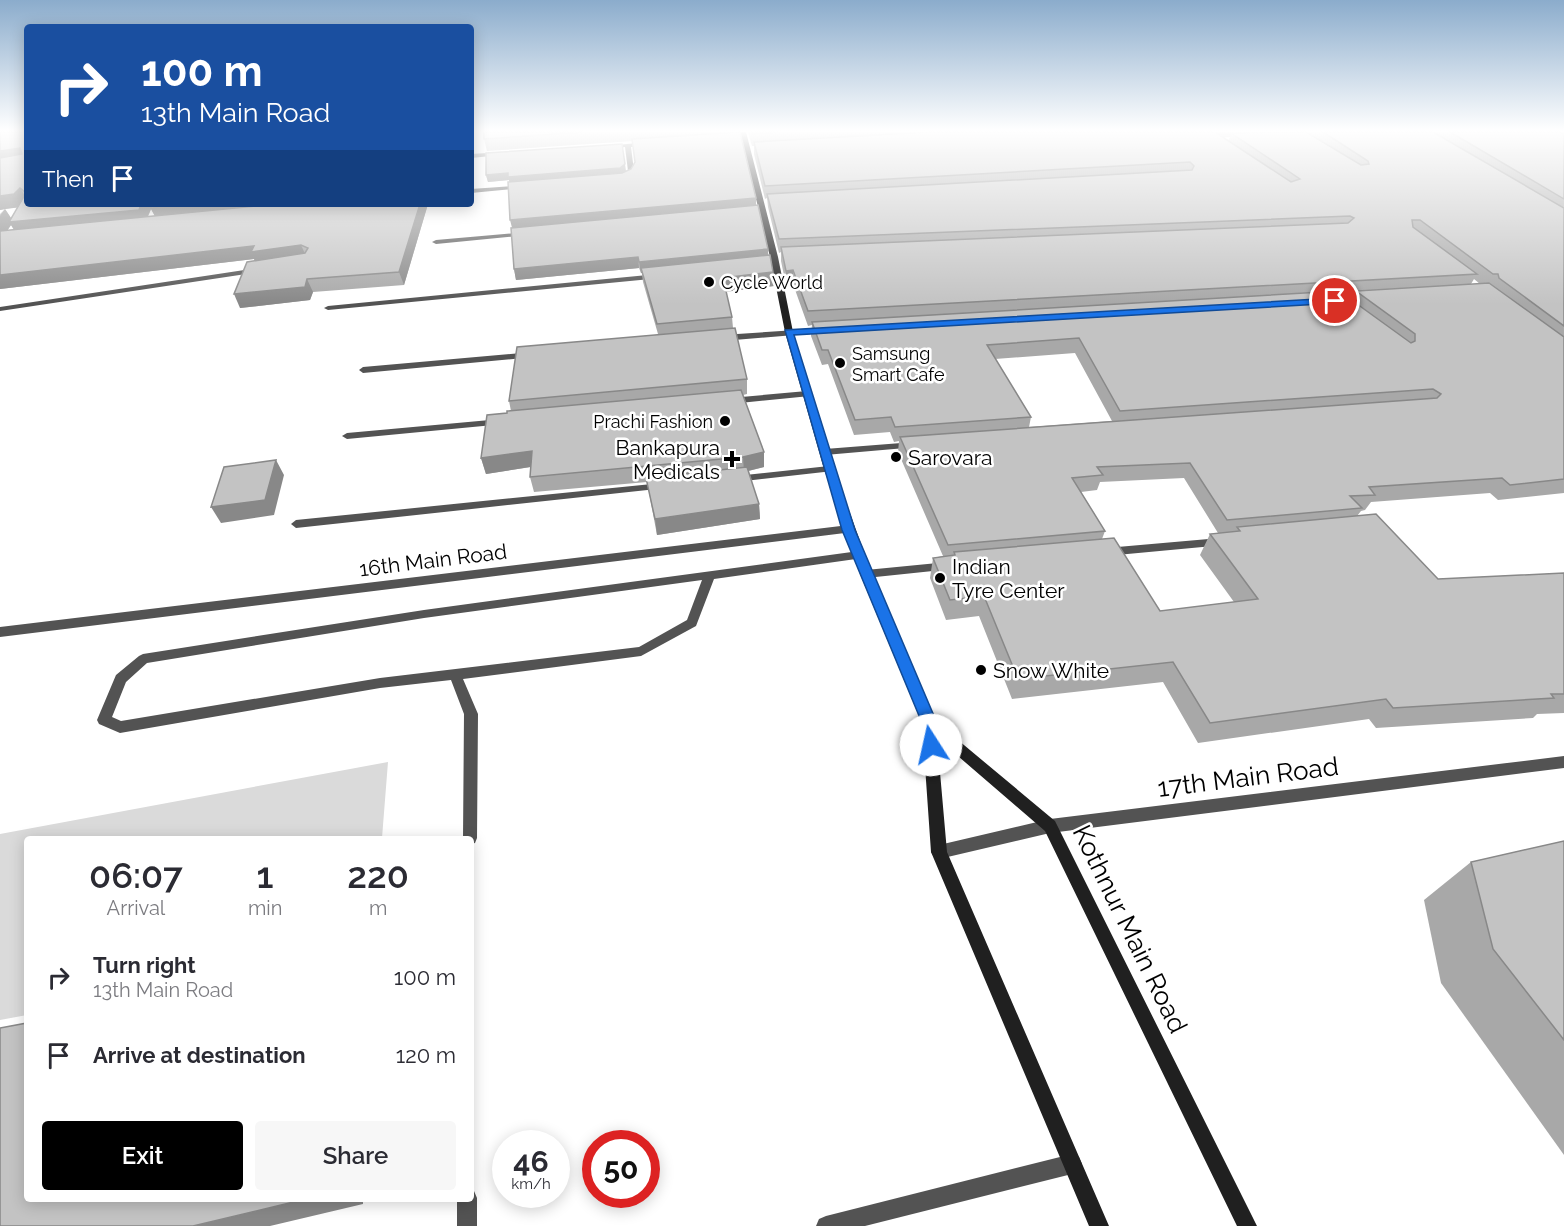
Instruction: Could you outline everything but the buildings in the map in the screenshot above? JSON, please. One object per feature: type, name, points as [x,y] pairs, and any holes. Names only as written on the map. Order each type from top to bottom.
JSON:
[{"type":"main road","points":[[759,189],[789,332],[849,530],[929,723],[939,852],[1099,1226]]},
{"type":"main road","name":"Kothnur Main Road","points":[[929,723],[1050,826],[1247,1226]]},
{"type":"street","points":[[474,191],[492,189]]},
{"type":"street","points":[[752,213],[774,202]]},
{"type":"street","points":[[436,242],[542,233]]},
{"type":"street","points":[[764,265],[786,257]]},
{"type":"street","points":[[0,309],[272,268]]},
{"type":"street","points":[[328,308],[670,274]]},
{"type":"street","points":[[706,340],[836,330]]},
{"type":"street","points":[[363,370],[540,355]]},
{"type":"street","points":[[714,403],[807,394]]},
{"type":"street","points":[[347,436],[513,421]]},
{"type":"street","points":[[825,452],[931,444]]},
{"type":"street","points":[[723,480],[830,469]]},
{"type":"street","points":[[296,524],[675,485]]},
{"type":"street","name":"16th Main Road","points":[[0,632],[849,530]]},
{"type":"street","points":[[1090,554],[1233,541]]},
{"type":"street","points":[[710,575],[692,623],[641,651],[380,683],[120,727],[104,720],[121,679],[143,659],[424,614],[710,575],[859,555]]},
{"type":"street","points":[[866,574],[960,565]]},
{"type":"street","points":[[455,675],[471,714],[470,836]]},
{"type":"street","name":"17th Main Road","points":[[939,852],[1050,826],[1564,762]]},
{"type":"street","points":[[826,1226],[1072,1164]]},
{"type":"street","points":[[467,1202],[467,1226]]},
{"type":"shaded area","points":[[388,762],[382,836],[24,836],[24,1016],[0,1020],[0,834]]},
{"type":"place","name":"Cycle World","points":[[709,282]]},
{"type":"place","name":"Samsung Smart Cafe","points":[[840,363]]},
{"type":"place","name":"Prachi Fashion","points":[[725,421]]},
{"type":"place","name":"Sarovara","points":[[896,457]]},
{"type":"place","name":"Bankapura Medicals","points":[[732,459]]},
{"type":"place","name":"Indian Tyre Center","points":[[940,578]]},
{"type":"place","name":"Snow White","points":[[981,670]]},
{"type":"route","points":[[931,745],[929,723],[849,530],[789,332],[1335,301]]}]
